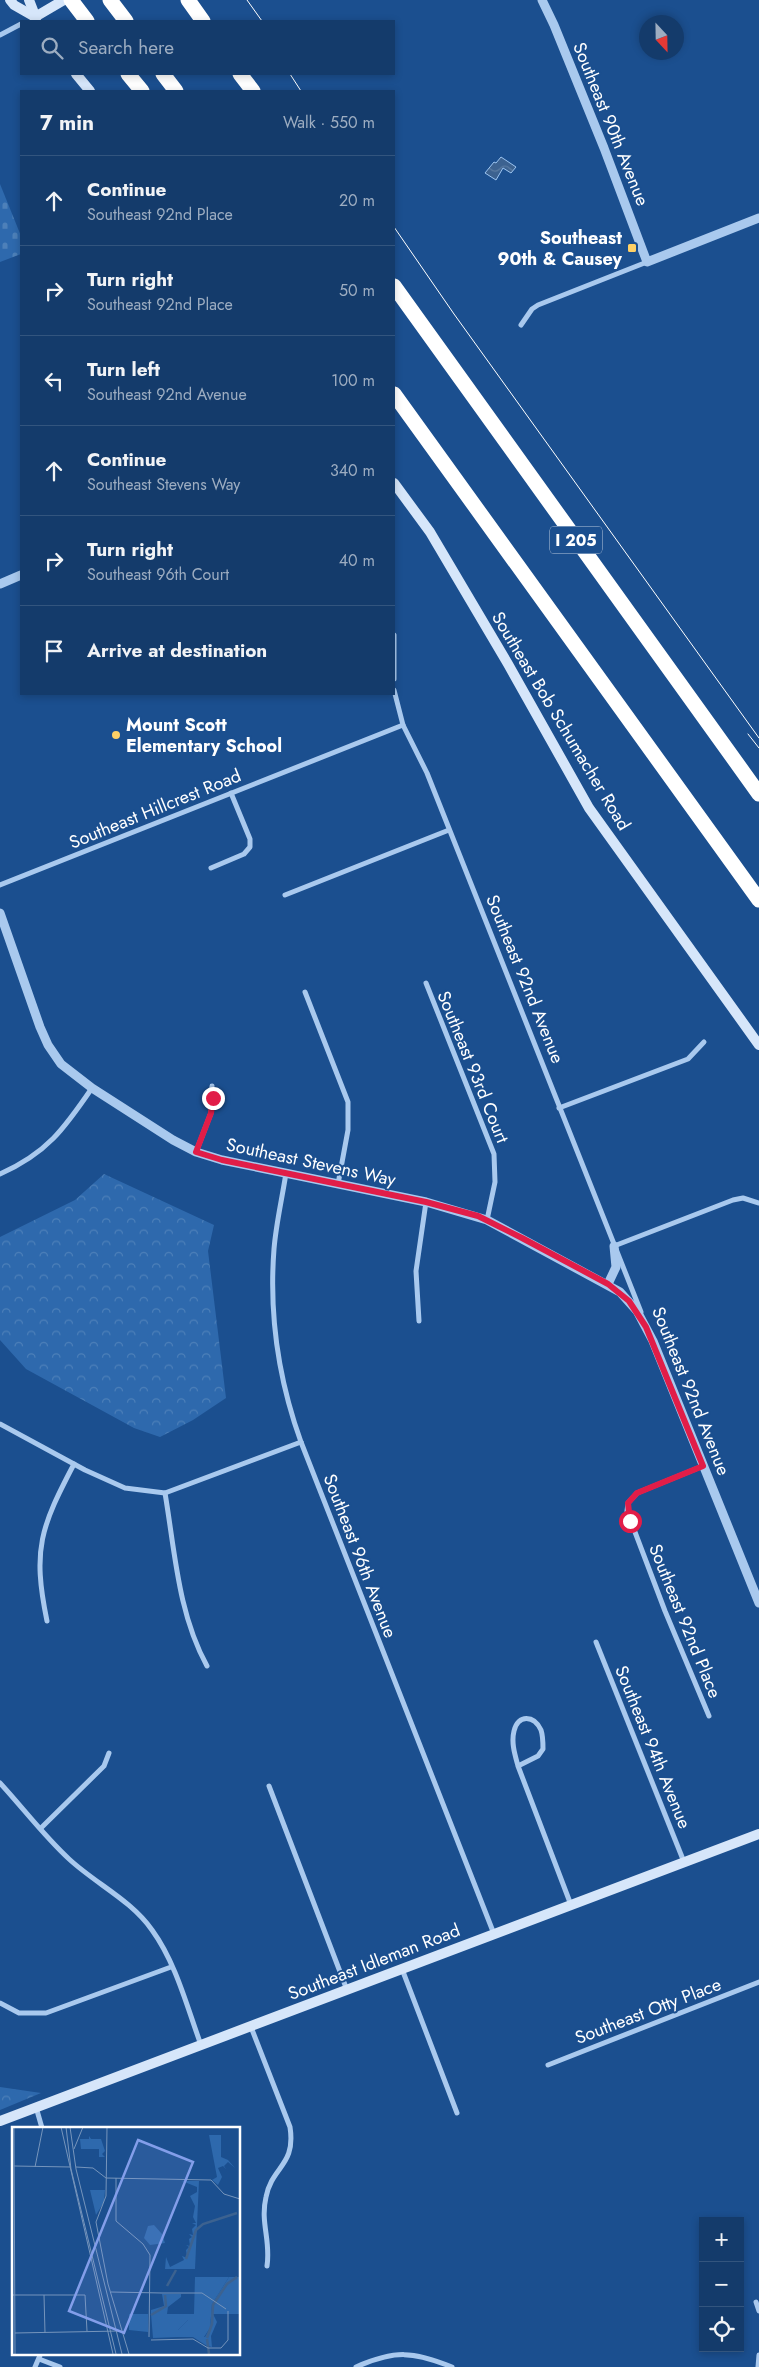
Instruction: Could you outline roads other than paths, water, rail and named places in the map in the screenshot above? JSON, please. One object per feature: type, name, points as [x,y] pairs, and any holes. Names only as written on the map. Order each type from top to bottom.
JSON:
[{"type":"highway","points":[[110,0],[125,20]]},
{"type":"highway","points":[[188,0],[202,20]]},
{"type":"highway","points":[[65,1],[86,20]]},
{"type":"highway","points":[[129,75],[141,90]]},
{"type":"highway","points":[[164,75],[175,90]]},
{"type":"highway","points":[[241,75],[252,90]]},
{"type":"highway","name":"I 205","points":[[395,287],[759,794]]},
{"type":"highway","points":[[395,395],[759,900]]},
{"type":"main road","points":[[10,0],[33,20]]},
{"type":"main road","points":[[29,0],[33,20]]},
{"type":"main road","points":[[33,20],[65,1]]},
{"type":"main road","points":[[77,75],[89,90]]},
{"type":"main road","name":"Southeast Bob Schumacher Road","points":[[395,484],[430,532],[508,664],[589,808],[759,1045]]},
{"type":"main road","name":"Southeast Idleman Road","points":[[0,2121],[759,1834]]},
{"type":"street","name":"Southeast 90th Avenue","points":[[542,0],[558,33],[647,262]]},
{"type":"street","points":[[0,35],[20,25]]},
{"type":"street","points":[[521,325],[538,305],[759,218]]},
{"type":"street","points":[[0,584],[20,575]]},
{"type":"street","name":"Southeast 92nd Avenue","points":[[395,694],[403,725],[427,774],[646,1327],[759,1603]]},
{"type":"street","name":"Southeast Hillcrest Road","points":[[0,885],[403,725]]},
{"type":"street","points":[[210,868],[244,854],[250,847],[250,839],[231,793]]},
{"type":"street","points":[[284,895],[449,830]]},
{"type":"street","name":"Southeast Stevens Way","points":[[0,913],[48,1045],[61,1064],[92,1088],[173,1140],[196,1152],[222,1160],[426,1202],[487,1220],[608,1284],[629,1301],[646,1327]]},
{"type":"street","name":"Southeast 93rd Court","points":[[426,983],[494,1154],[495,1182],[487,1220]]},
{"type":"street","points":[[304,992],[348,1102],[348,1130],[338,1184]]},
{"type":"street","points":[[559,1108],[688,1059],[704,1042]]},
{"type":"street","points":[[196,1152],[211,1113],[212,1086]]},
{"type":"street","points":[[0,1174],[41,1151],[53,1140],[70,1120],[92,1088]]},
{"type":"street","name":"Southeast 96th Avenue","points":[[286,1174],[274,1249],[275,1321],[285,1390],[301,1442],[494,1934]]},
{"type":"street","points":[[614,1246],[733,1200],[743,1198],[759,1203]]},
{"type":"street","points":[[419,1321],[416,1271],[426,1202]]},
{"type":"street","name":"Southeast 92nd Avenue","points":[[608,1284],[616,1267],[614,1246]]},
{"type":"street","points":[[0,1424],[74,1464],[125,1488],[142,1492],[165,1493],[301,1442]]},
{"type":"street","points":[[47,1621],[41,1592],[39,1551],[51,1510],[74,1464]]},
{"type":"street","name":"Southeast 92nd Place","points":[[703,1466],[637,1493],[628,1503],[627,1511],[665,1612],[709,1716]]},
{"type":"street","points":[[165,1493],[185,1615],[207,1666]]},
{"type":"street","name":"Southeast 94th Avenue","points":[[596,1642],[684,1862]]},
{"type":"street","points":[[518,1766],[538,1756],[543,1749],[540,1728],[530,1718],[524,1718],[518,1722],[514,1730],[513,1744],[518,1766],[571,1905]]},
{"type":"street","points":[[41,1828],[104,1766],[109,1753]]},
{"type":"street","points":[[0,1783],[67,1858],[141,1916],[153,1930],[172,1967],[201,2045]]},
{"type":"street","points":[[269,1786],[347,1990]]},
{"type":"street","points":[[0,2002],[19,2013],[46,2013],[172,1967]]},
{"type":"street","points":[[402,1969],[457,2113]]},
{"type":"street","name":"Southeast Otty Place","points":[[548,2065],[759,1982]]},
{"type":"street","points":[[251,2026],[290,2127],[292,2141],[288,2157],[274,2178],[266,2196],[263,2217],[269,2248],[267,2266]]},
{"type":"street","points":[[36,2107],[42,2127]]},
{"type":"street","points":[[756,2302],[759,2311]]},
{"type":"street","points":[[356,2367],[378,2357],[406,2354],[452,2367]]},
{"type":"street","points":[[758,2367],[759,2355]]},
{"type":"street","points":[[35,2367],[40,2356],[60,2367]]},
{"type":"water","points":[[501,157],[516,167],[511,173],[503,168],[496,180],[485,173]]},
{"type":"tram line","points":[[247,0],[261,20]]},
{"type":"tram line","points":[[291,75],[300,90]]},
{"type":"tram line","points":[[395,228],[454,314],[759,738]]},
{"type":"tram line","points":[[748,734],[759,748]]},
{"type":"place","name":"Southeast 90th & Causey","points":[[632,248]]},
{"type":"place","name":"Mount Scott Elementary School","points":[[116,735]]}]
